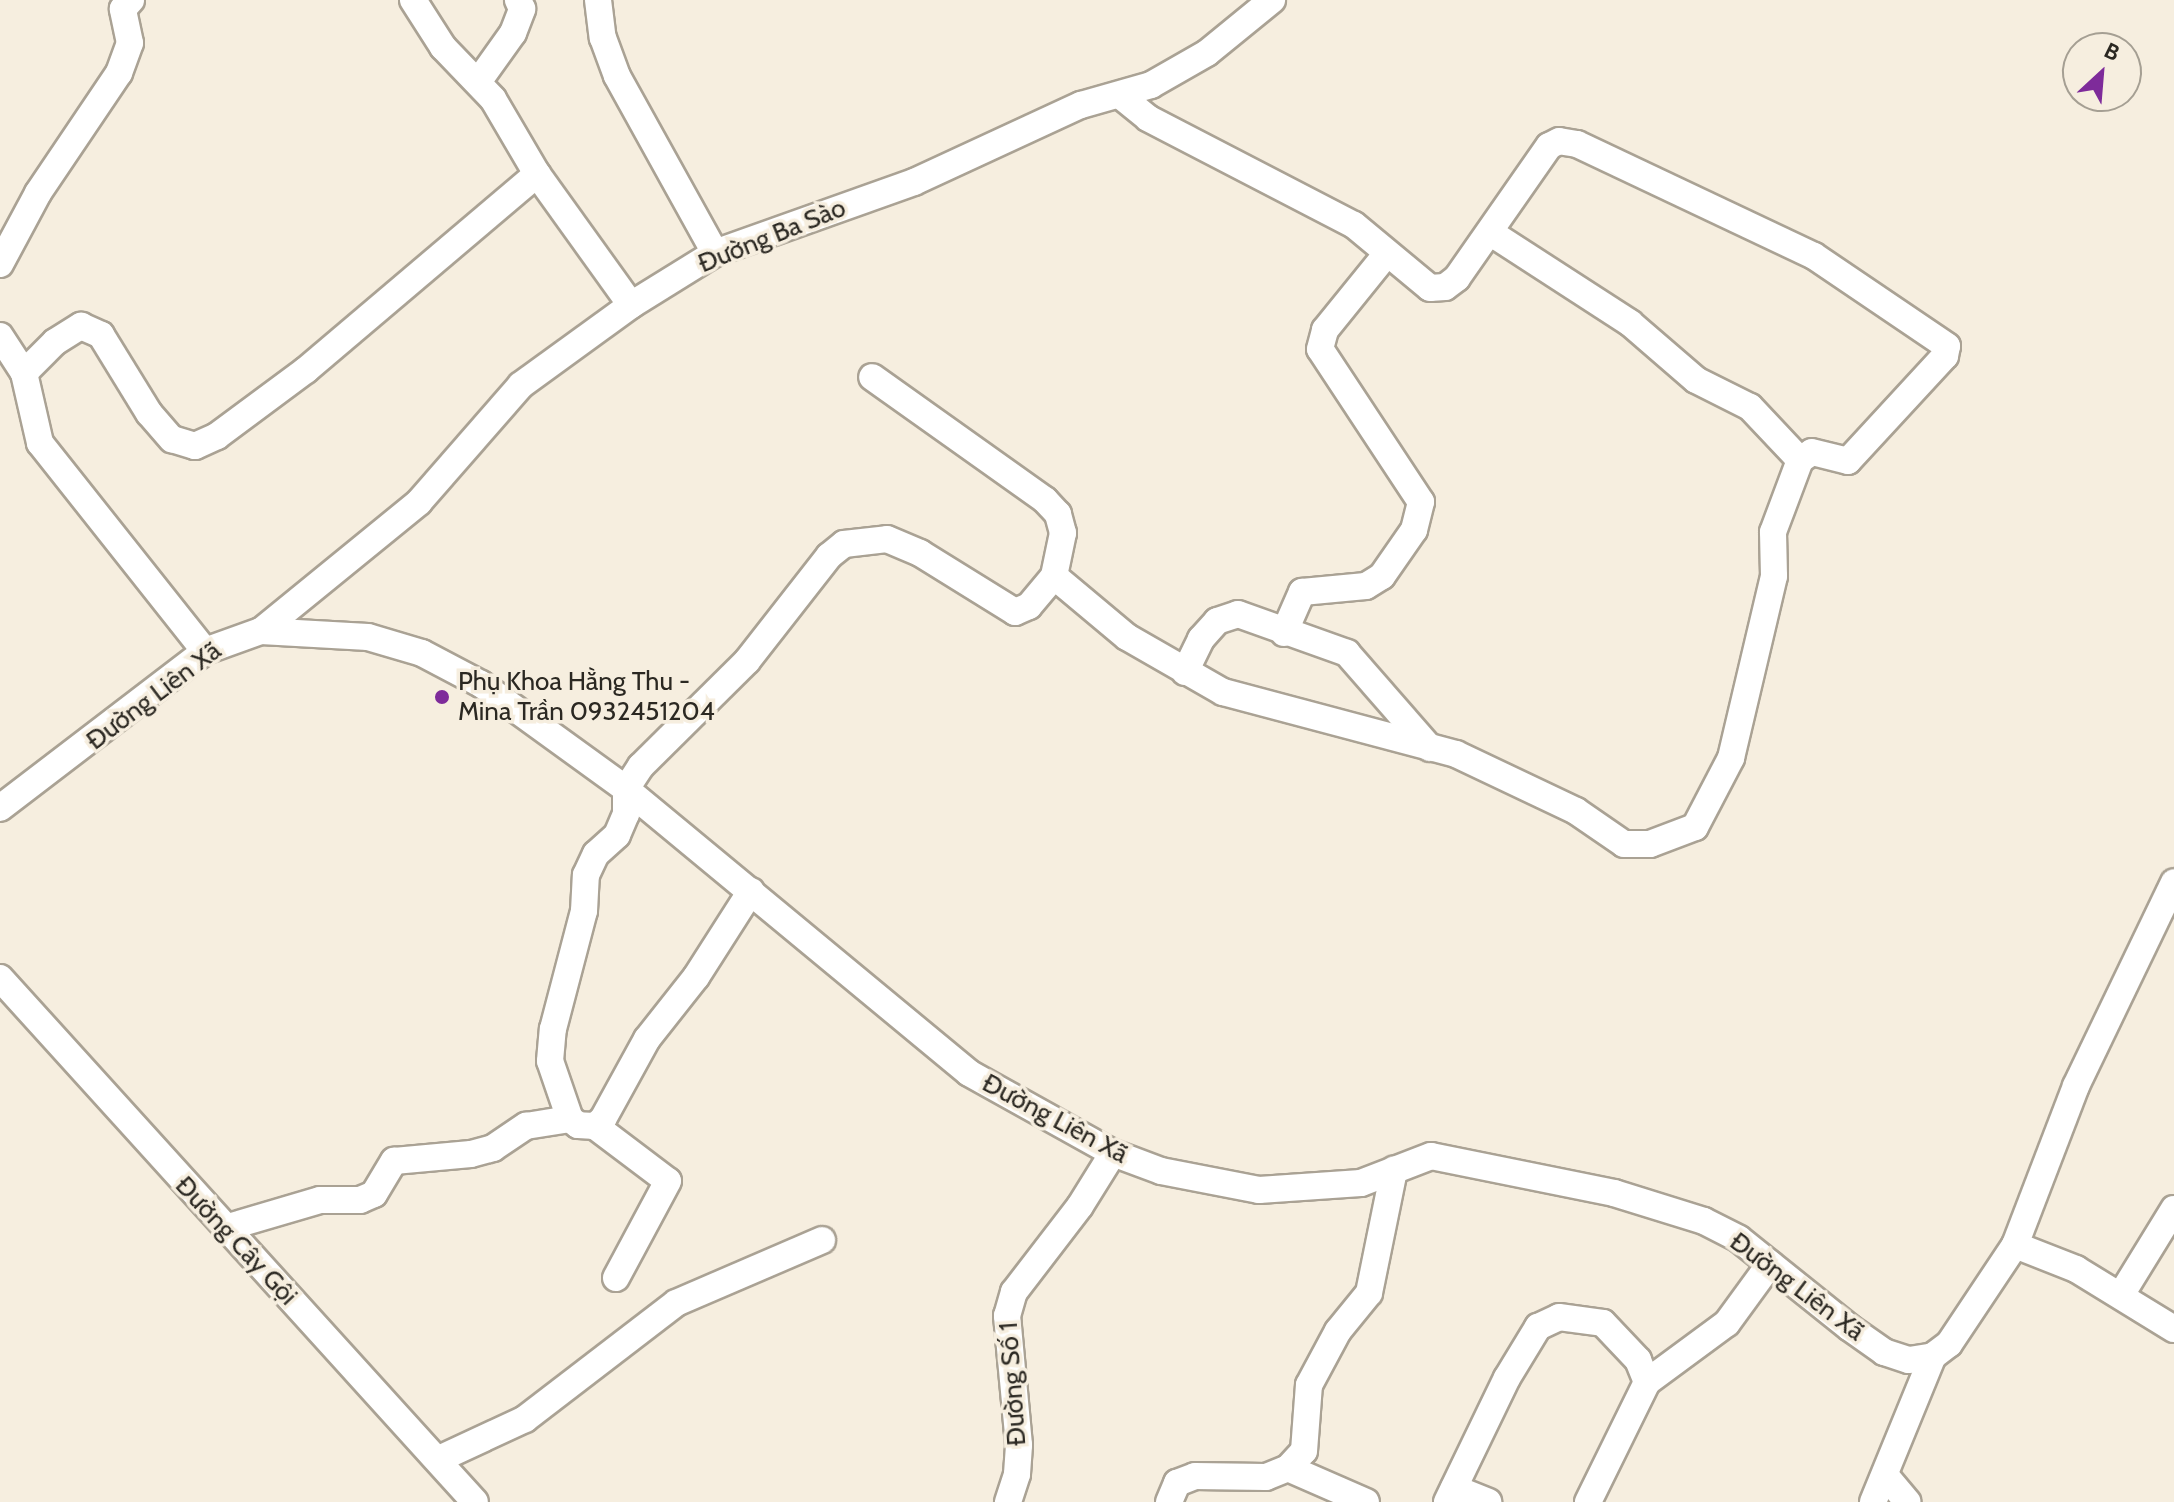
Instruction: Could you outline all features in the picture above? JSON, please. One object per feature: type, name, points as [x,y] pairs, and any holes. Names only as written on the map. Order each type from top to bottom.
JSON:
[{"type":"street","points":[[0,264],[38,193],[119,73],[130,43],[123,9],[131,0]]},
{"type":"street","points":[[413,0],[443,47],[493,99],[537,174],[631,305]]},
{"type":"street","points":[[478,82],[513,33],[522,9],[518,0]]},
{"type":"street","points":[[598,0],[603,38],[617,76],[715,253]]},
{"type":"street","name":"Đường Ba Sào","points":[[261,631],[419,502],[521,385],[631,305],[715,253],[914,182],[1081,105],[1122,97],[1207,53],[1272,0]]},
{"type":"street","points":[[1054,576],[1127,637],[1223,692],[1275,709],[1430,748],[1527,786],[1624,844],[1650,844],[1695,827],[1731,758],[1774,576],[1773,532],[1800,460],[1812,452],[1848,461],[1945,356],[1947,346],[1814,256],[1577,144],[1559,141],[1549,146],[1491,233],[1445,287],[1430,288],[1385,256],[1354,225],[1148,118],[1122,97]]},
{"type":"street","points":[[24,373],[55,342],[81,326],[91,330],[101,335],[149,413],[172,439],[195,446],[217,436],[306,370],[537,174]]},
{"type":"street","points":[[1491,233],[1630,323],[1696,380],[1750,407],[1800,460]]},
{"type":"street","points":[[1284,633],[1302,592],[1366,586],[1382,576],[1414,530],[1421,502],[1320,349],[1325,330],[1385,256]]},
{"type":"street","points":[[0,336],[24,373],[40,443],[205,651]]},
{"type":"street","points":[[616,1278],[668,1181],[582,1123],[550,1061],[553,1029],[584,911],[586,875],[596,854],[617,835],[626,814],[626,789],[641,766],[747,661],[829,556],[844,544],[887,539],[920,553],[1015,612],[1029,606],[1054,576],[1063,533],[1058,514],[1045,500],[872,377]]},
{"type":"street","points":[[1185,672],[1201,639],[1217,621],[1238,614],[1347,653],[1430,748]]},
{"type":"street","name":"Đường Liên Xã","points":[[0,808],[205,651],[261,631],[368,637],[422,653],[481,684],[626,789],[969,1073],[1113,1153],[1161,1171],[1259,1190],[1326,1189],[1394,1170],[1413,1160],[1452,1156],[1614,1193],[1704,1221],[1739,1239],[1884,1352],[1909,1360],[1933,1356]]},
{"type":"street","points":[[1873,1502],[1933,1356],[1949,1344],[2015,1245],[2076,1086],[2174,882]]},
{"type":"street","points":[[225,1228],[320,1200],[360,1200],[374,1194],[394,1161],[471,1154],[493,1148],[526,1126],[582,1123],[619,1095],[647,1039],[696,977],[751,891]]},
{"type":"street","name":"Đường Cây Gội","points":[[0,978],[475,1502]]},
{"type":"street","name":"Đường Số 1","points":[[1008,1502],[1019,1445],[1007,1316],[1014,1292],[1080,1206],[1113,1153]]},
{"type":"street","points":[[1169,1502],[1177,1483],[1195,1476],[1266,1477],[1288,1468],[1304,1451],[1309,1427],[1304,1403],[1317,1367],[1369,1293],[1394,1170]]},
{"type":"street","points":[[2121,1295],[2174,1209]]},
{"type":"street","points":[[439,1459],[525,1419],[676,1303],[822,1240]]},
{"type":"street","points":[[2015,1245],[2076,1269],[2174,1329]]},
{"type":"street","points":[[1588,1502],[1647,1382],[1727,1323],[1770,1264]]},
{"type":"street","points":[[1488,1502],[1451,1495],[1507,1378],[1538,1327],[1559,1317],[1603,1323],[1638,1360],[1647,1382]]},
{"type":"street","points":[[1288,1468],[1366,1502]]},
{"type":"street","points":[[1885,1475],[1908,1502]]},
{"type":"place","name":"Phụ Khoa Hằng Thu - Mina Trần 0932451204","points":[[442,697]]}]
